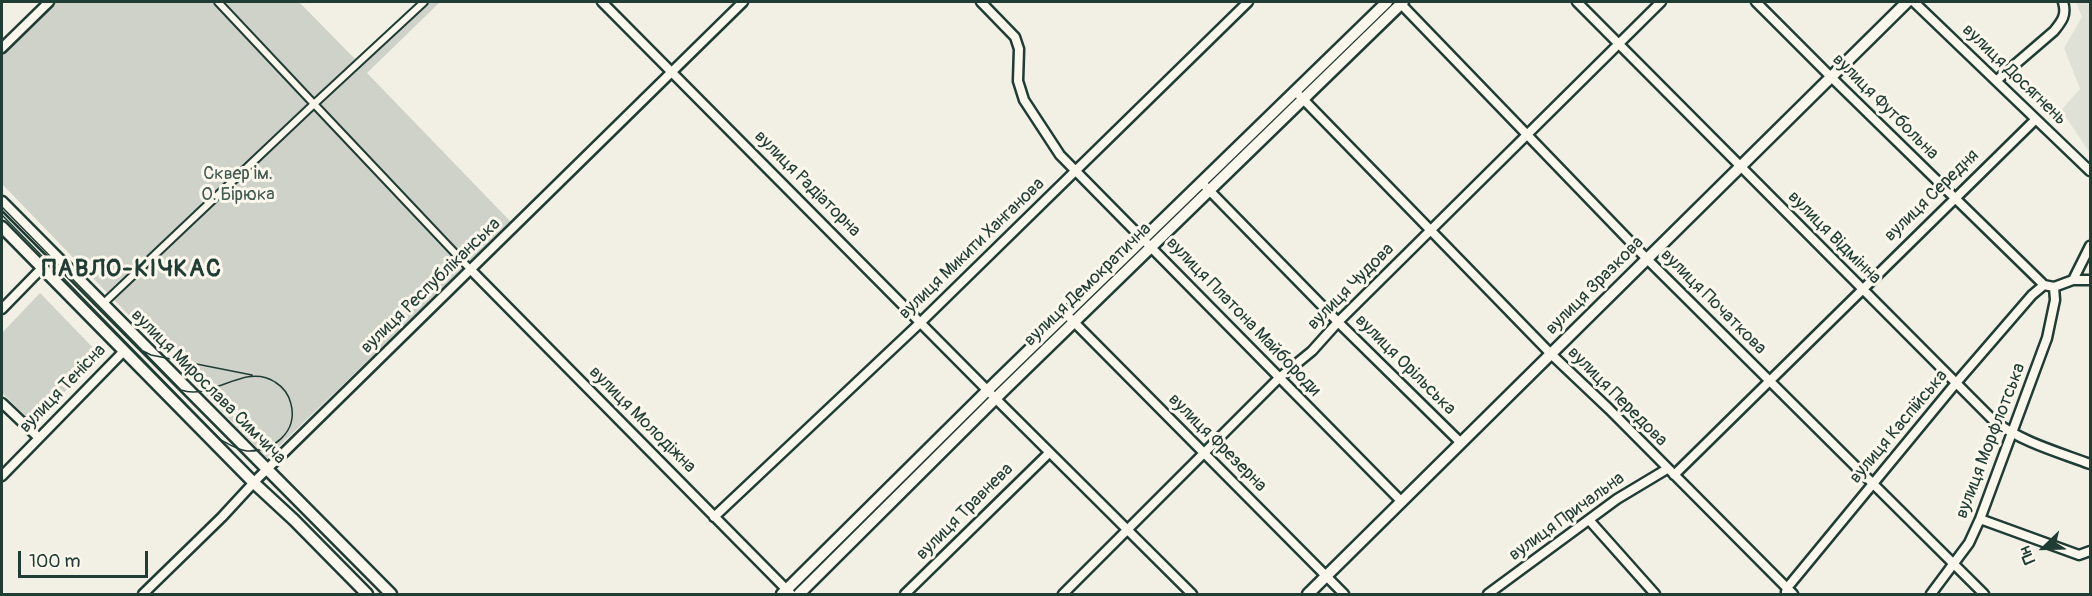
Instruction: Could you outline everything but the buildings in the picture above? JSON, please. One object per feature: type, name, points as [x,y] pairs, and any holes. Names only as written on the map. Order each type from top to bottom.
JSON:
[{"type":"street","points":[[2,48],[49,2]]},
{"type":"street","points":[[218,2],[471,269]]},
{"type":"street","points":[[106,300],[424,2]]},
{"type":"street","name":"вулиця Радіаторна","points":[[602,2],[673,71],[991,395],[1192,594]]},
{"type":"street","name":"вулиця Республіканська","points":[[143,594],[266,470],[743,2]]},
{"type":"street","name":"вулиця Платона Майбороди","points":[[981,2],[1015,37],[1019,50],[1018,81],[1024,100],[1060,155],[1401,502]]},
{"type":"street","name":"вулиця Микити Ханганова","points":[[714,517],[921,322],[1248,2]]},
{"type":"street","name":"вулиця Демократична","points":[[1206,186],[1295,91],[1387,2]]},
{"type":"street","name":"вулиця Демократична","points":[[786,593],[1206,186],[1303,100],[1401,2]]},
{"type":"street","name":"вулиця Початкова","points":[[1401,2],[1526,136],[1646,258],[1984,594]]},
{"type":"street","name":"вулиця Відмінна","points":[[1577,2],[1994,421],[2011,433],[2031,442],[2091,464]]},
{"type":"street","name":"вулиця Чудова","points":[[1063,594],[1279,378],[1298,365],[1338,322],[1661,2]]},
{"type":"street","name":"вулиця Футбольна","points":[[1756,2],[2044,285]]},
{"type":"street","name":"вулиця Зразкова","points":[[1308,594],[1906,2]]},
{"type":"street","name":"вулиця Досягнень","points":[[1914,2],[2091,171]]},
{"type":"street","points":[[1997,80],[2054,31],[2065,16],[2063,2]]},
{"type":"street","name":"вулиця Передова","points":[[1295,91],[1551,354],[1788,592]]},
{"type":"street","name":"вулиця Середня","points":[[1670,472],[1769,381],[2036,119]]},
{"type":"street","name":"вулиця Орільська","points":[[1206,186],[1338,322],[1461,443]]},
{"type":"street","name":"вулиця Мирослава Симчича","points":[[2,202],[391,594]]},
{"type":"street","name":"вулиця Мирослава Симчича","points":[[2,227],[254,483],[367,594]]},
{"type":"street","points":[[2073,280],[2091,246]]},
{"type":"street","points":[[2,309],[42,268]]},
{"type":"street","name":"вулиця Молодіжна","points":[[471,269],[786,593]]},
{"type":"street","points":[[2044,285],[2054,287],[2073,280],[2091,280]]},
{"type":"street","name":"вулиця Каспійська","points":[[1788,592],[1956,383],[2044,285]]},
{"type":"street","name":"вулиця Морфлотська","points":[[1931,594],[1954,566],[1969,543],[1980,519],[2047,338],[2055,300],[2054,287]]},
{"type":"street","name":"вулиця Фрезерна","points":[[1070,318],[1344,594]]},
{"type":"street","name":"вулиця Тенісна","points":[[2,476],[124,351]]},
{"type":"street","name":"вулиця Демократична","points":[[799,594],[991,395]]},
{"type":"street","points":[[2,403],[38,438]]},
{"type":"street","name":"вулиця Травнева","points":[[905,594],[1049,453]]},
{"type":"street","name":"вулиця Причальна","points":[[1488,594],[1617,499],[1670,472]]},
{"type":"street","points":[[1980,519],[2079,555],[2091,550]]},
{"type":"street","points":[[1590,521],[1655,594]]},
{"type":"shaded area","points":[[2076,2],[2090,2],[2090,153],[2061,110],[2080,89],[2064,48],[2082,17]]},
{"type":"green space","name":"Сквер ім. О. Бірюка","points":[[50,2],[299,2],[356,60],[417,2],[440,2],[367,73],[511,222],[267,458],[2,184],[2,50]]},
{"type":"green space","points":[[40,293],[100,355],[34,424],[2,393],[2,333]]},
{"type":"tram line","points":[[2,207],[181,390],[205,391],[252,376],[264,377],[278,384],[289,397],[292,414],[287,431],[274,444],[257,450],[240,450],[221,440],[2,215]]},
{"type":"tram line","points":[[143,351],[151,355],[252,375]]},
{"type":"district","name":"ПАВЛО-КІЧКАС","points":[[132,270]]}]
